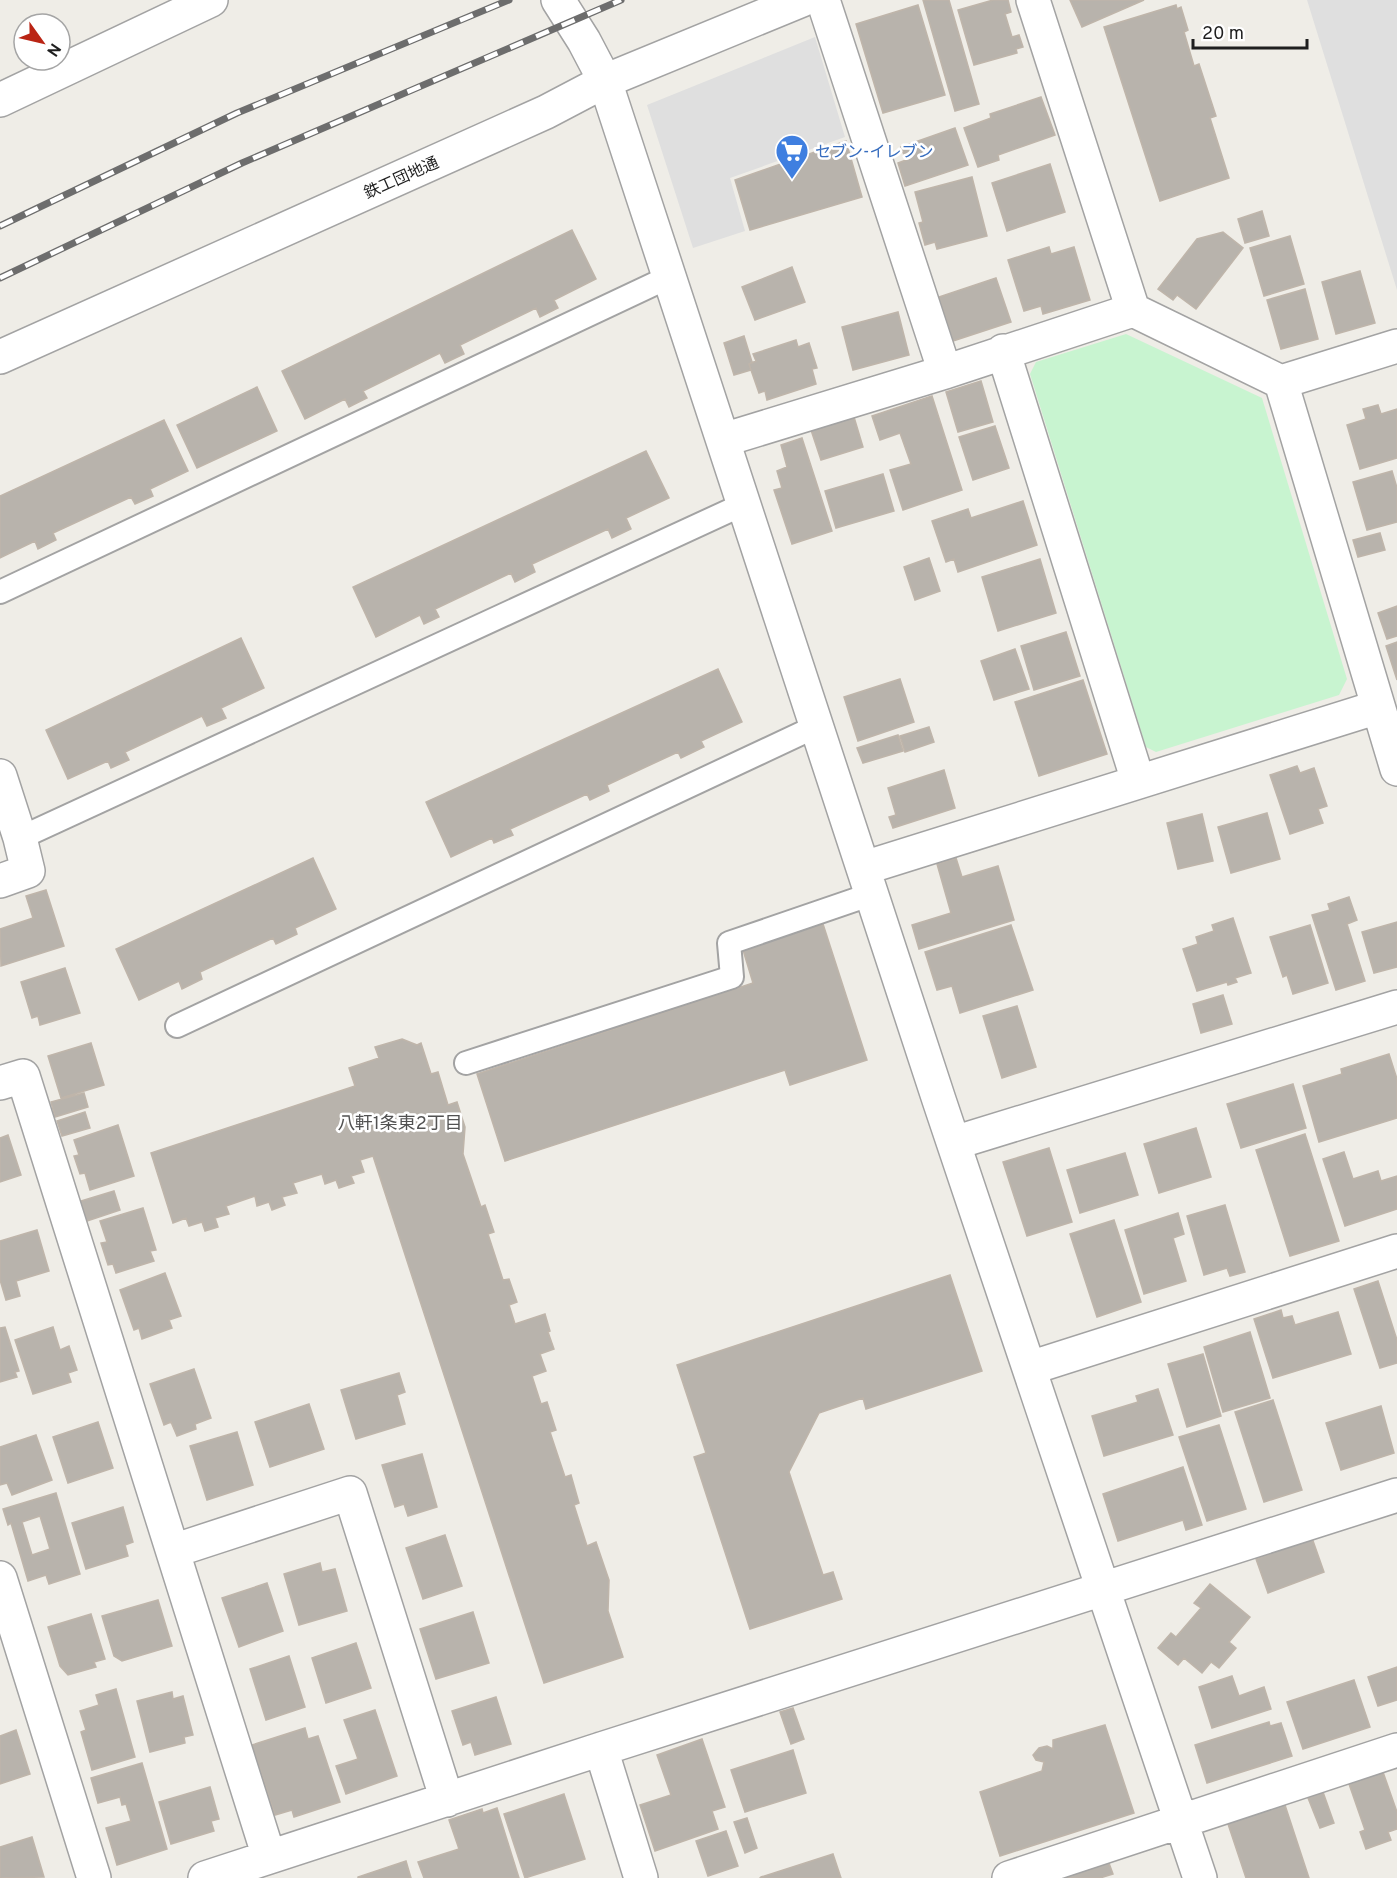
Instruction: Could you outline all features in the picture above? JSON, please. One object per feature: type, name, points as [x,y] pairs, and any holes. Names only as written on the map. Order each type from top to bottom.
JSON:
[{"type":"street","points":[[0,100],[211,0]]},
{"type":"street","points":[[558,0],[584,40],[605,81],[954,1143],[1200,1878]]},
{"type":"street","name":"鉄工団地通","points":[[0,357],[546,112],[605,81],[802,0]]},
{"type":"street","points":[[823,0],[945,372]]},
{"type":"street","points":[[1033,0],[1133,310]]},
{"type":"street","points":[[723,440],[945,372],[1133,310],[1281,382],[1397,346]]},
{"type":"street","points":[[1003,351],[1138,781]]},
{"type":"street","points":[[1281,382],[1397,769]]},
{"type":"street","points":[[868,881],[1138,781],[1378,707]]},
{"type":"street","points":[[0,776],[28,871],[0,881]]},
{"type":"street","points":[[954,1143],[1397,1007]]},
{"type":"street","points":[[0,1083],[23,1076],[269,1857]]},
{"type":"street","points":[[1030,1368],[1397,1251]]},
{"type":"street","points":[[173,1551],[350,1493],[447,1800]]},
{"type":"street","points":[[205,1878],[1397,1495]]},
{"type":"street","points":[[0,1578],[94,1878]]},
{"type":"street","points":[[601,1749],[640,1878]]},
{"type":"street","points":[[1009,1878],[1397,1750]]},
{"type":"lane","points":[[0,592],[669,277]]},
{"type":"lane","points":[[20,838],[744,504]]},
{"type":"lane","points":[[177,1026],[817,726]]},
{"type":"lane","points":[[466,1063],[732,977],[729,943],[868,881]]},
{"type":"green space","points":[[1126,334],[1262,398],[1347,679],[1339,695],[1156,752],[1146,747],[1030,374],[1036,362]]},
{"type":"shaded area","points":[[1307,0],[1397,0],[1397,290]]},
{"type":"shaded area","points":[[815,37],[845,137],[730,178],[745,231],[693,248],[647,105]]},
{"type":"building","points":[[923,0],[949,0],[979,104],[955,111]]},
{"type":"building","points":[[993,0],[1008,0],[1011,12],[1005,14],[1012,37],[1019,35],[1023,47],[1016,49],[1017,53],[974,65],[958,10]]},
{"type":"building","points":[[1070,0],[1144,0],[1082,27]]},
{"type":"building","points":[[918,5],[945,95],[883,113],[856,24]]},
{"type":"building","points":[[1176,5],[1177,9],[1181,7],[1188,30],[1184,32],[1194,66],[1199,64],[1216,116],[1210,118],[1229,178],[1160,201],[1104,27]]},
{"type":"building","points":[[1041,97],[1055,135],[998,155],[999,160],[978,167],[964,128],[991,118],[990,114]]},
{"type":"building","points":[[955,128],[968,165],[905,186],[898,163],[906,160],[901,147]]},
{"type":"building","points":[[846,141],[862,197],[750,230],[735,180]]},
{"type":"building","points":[[1050,164],[1065,212],[1007,231],[992,183]]},
{"type":"building","points":[[972,177],[987,236],[937,249],[935,242],[925,245],[919,223],[923,222],[915,192]]},
{"type":"building","points":[[1262,211],[1269,236],[1245,243],[1238,219]]},
{"type":"building","points":[[572,230],[596,279],[554,300],[558,308],[540,317],[536,308],[460,345],[464,354],[445,363],[440,353],[363,391],[367,398],[349,407],[345,399],[305,419],[282,371]]},
{"type":"building","points":[[1223,232],[1243,248],[1196,309],[1177,295],[1173,300],[1158,289],[1197,239]]},
{"type":"building","points":[[1290,236],[1304,284],[1264,296],[1250,248]]},
{"type":"building","points":[[1049,247],[1051,254],[1074,247],[1090,300],[1043,314],[1041,306],[1024,311],[1008,260]]},
{"type":"building","points":[[792,267],[805,302],[755,320],[742,287]]},
{"type":"building","points":[[1360,271],[1375,323],[1336,334],[1322,282]]},
{"type":"building","points":[[996,278],[1011,322],[953,341],[939,297]]},
{"type":"building","points":[[1305,289],[1318,339],[1281,349],[1267,300]]},
{"type":"building","points":[[898,312],[909,355],[853,370],[842,327]]},
{"type":"building","points":[[744,336],[752,362],[749,364],[751,370],[734,375],[724,343]]},
{"type":"building","points":[[796,340],[798,347],[809,343],[817,368],[812,369],[816,384],[767,400],[765,391],[759,393],[749,364],[756,361],[753,354]]},
{"type":"building","points":[[981,381],[993,422],[958,432],[946,392]]},
{"type":"building","points":[[257,387],[277,431],[197,468],[177,425]]},
{"type":"building","points":[[932,396],[962,490],[903,510],[890,470],[911,464],[900,433],[880,440],[872,416]]},
{"type":"building","points":[[1378,405],[1381,414],[1397,409],[1397,458],[1360,469],[1347,425],[1366,419],[1363,409]]},
{"type":"building","points":[[854,417],[863,447],[821,460],[811,430]]},
{"type":"building","points":[[164,420],[188,471],[150,489],[153,496],[135,504],[131,497],[53,533],[56,540],[38,549],[35,541],[0,558],[0,496]]},
{"type":"building","points":[[995,426],[1009,468],[973,480],[959,437]]},
{"type":"building","points":[[802,438],[832,531],[792,544],[774,490],[782,488],[777,471],[787,467],[781,445]]},
{"type":"building","points":[[646,451],[669,498],[626,518],[631,529],[612,538],[608,529],[532,564],[535,572],[515,582],[511,573],[435,609],[439,617],[424,624],[420,615],[376,637],[353,587]]},
{"type":"building","points":[[1392,471],[1397,488],[1397,522],[1367,530],[1353,482]]},
{"type":"building","points":[[883,474],[894,511],[836,528],[825,491]]},
{"type":"building","points":[[1023,501],[1037,545],[958,572],[954,559],[946,562],[932,521],[968,509],[971,518]]},
{"type":"building","points":[[1380,533],[1385,550],[1358,557],[1353,540]]},
{"type":"building","points":[[929,558],[940,591],[915,600],[904,567]]},
{"type":"building","points":[[1040,559],[1056,613],[998,631],[982,577]]},
{"type":"building","points":[[1397,606],[1397,636],[1387,639],[1378,613]]},
{"type":"building","points":[[1066,632],[1080,676],[1034,690],[1021,646]]},
{"type":"building","points":[[241,638],[264,688],[221,708],[226,718],[207,726],[202,716],[125,752],[129,760],[111,768],[108,761],[68,779],[46,730]]},
{"type":"building","points":[[1397,642],[1397,680],[1386,646]]},
{"type":"building","points":[[1015,649],[1029,689],[994,700],[981,661]]},
{"type":"building","points":[[718,669],[742,722],[701,741],[704,747],[681,758],[678,752],[607,785],[609,791],[590,800],[587,794],[510,829],[513,835],[494,843],[492,838],[451,857],[426,802]]},
{"type":"building","points":[[900,679],[914,722],[858,741],[844,697]]},
{"type":"building","points":[[1083,680],[1107,754],[1039,776],[1015,702]]},
{"type":"building","points":[[929,727],[934,742],[905,752],[900,736]]},
{"type":"building","points":[[898,735],[903,751],[863,763],[857,748]]},
{"type":"building","points":[[1297,766],[1300,773],[1314,768],[1327,806],[1318,809],[1323,823],[1290,834],[1270,775]]},
{"type":"building","points":[[944,770],[955,808],[893,828],[889,817],[896,815],[888,788]]},
{"type":"building","points":[[1267,813],[1280,859],[1231,873],[1218,827]]},
{"type":"building","points":[[1202,814],[1213,861],[1178,869],[1167,823]]},
{"type":"building","points":[[313,858],[336,909],[295,928],[297,934],[276,944],[273,938],[200,972],[202,979],[182,989],[179,981],[139,1000],[116,949]]},
{"type":"building","points":[[956,858],[962,877],[998,866],[1014,920],[919,949],[912,925],[951,913],[937,864]]},
{"type":"building","points":[[46,890],[64,946],[1,966],[0,929],[33,918],[26,896]]},
{"type":"building","points":[[1349,897],[1357,920],[1347,924],[1365,981],[1336,990],[1312,915],[1330,910],[1328,904]]},
{"type":"building","points":[[1233,918],[1251,973],[1235,978],[1237,982],[1228,985],[1227,982],[1197,991],[1183,949],[1198,944],[1196,937],[1214,931],[1212,925]]},
{"type":"building","points":[[1397,922],[1397,967],[1374,973],[1362,932]]},
{"type":"building","points":[[823,924],[867,1060],[790,1085],[785,1070],[505,1161],[477,1074],[753,983],[743,950]]},
{"type":"building","points":[[1011,925],[1033,990],[960,1013],[952,986],[937,990],[925,952]]},
{"type":"building","points":[[1310,925],[1328,983],[1293,994],[1287,975],[1283,977],[1270,937]]},
{"type":"building","points":[[65,968],[80,1013],[40,1025],[38,1016],[32,1018],[21,982]]},
{"type":"building","points":[[1223,995],[1232,1024],[1201,1033],[1193,1004]]},
{"type":"building","points":[[1017,1006],[1036,1067],[1002,1078],[983,1016]]},
{"type":"building","points":[[402,1039],[417,1045],[421,1043],[431,1074],[438,1072],[448,1105],[457,1102],[465,1127],[463,1154],[481,1207],[485,1205],[494,1232],[488,1234],[503,1280],[509,1279],[517,1302],[509,1305],[515,1324],[545,1314],[554,1349],[540,1354],[546,1371],[532,1376],[541,1404],[547,1402],[556,1430],[550,1432],[565,1477],[571,1475],[579,1503],[574,1505],[587,1546],[596,1542],[609,1580],[608,1611],[623,1657],[544,1683],[373,1156],[360,1160],[364,1172],[351,1176],[354,1183],[339,1188],[336,1180],[325,1184],[322,1174],[293,1183],[297,1193],[282,1197],[285,1205],[272,1210],[269,1202],[257,1206],[255,1196],[226,1206],[229,1214],[215,1218],[218,1227],[205,1231],[202,1222],[189,1226],[186,1218],[173,1223],[151,1153],[355,1086],[349,1068],[379,1058],[375,1047]]},
{"type":"building","points":[[91,1043],[104,1085],[61,1098],[48,1056]]},
{"type":"building","points":[[1389,1054],[1397,1079],[1397,1118],[1319,1142],[1303,1086],[1342,1074],[1341,1069]]},
{"type":"building","points":[[1293,1084],[1306,1128],[1241,1148],[1227,1104]]},
{"type":"building","points":[[84,1093],[88,1107],[55,1117],[51,1102]]},
{"type":"building","points":[[85,1112],[90,1128],[62,1136],[57,1121]]},
{"type":"building","points":[[118,1125],[134,1176],[90,1190],[85,1173],[80,1174],[74,1156],[79,1155],[74,1140]]},
{"type":"building","points":[[1196,1128],[1211,1177],[1159,1193],[1144,1144]]},
{"type":"building","points":[[1305,1134],[1339,1241],[1290,1256],[1256,1150]]},
{"type":"building","points":[[8,1135],[21,1175],[0,1182],[0,1138]]},
{"type":"building","points":[[1049,1148],[1072,1222],[1027,1236],[1003,1162]]},
{"type":"building","points":[[1344,1152],[1353,1179],[1378,1171],[1381,1181],[1397,1176],[1397,1209],[1345,1226],[1323,1159]]},
{"type":"building","points":[[1125,1153],[1138,1195],[1080,1213],[1067,1170]]},
{"type":"building","points":[[114,1191],[120,1210],[87,1221],[81,1201]]},
{"type":"building","points":[[1225,1205],[1245,1272],[1230,1276],[1227,1268],[1204,1275],[1187,1216]]},
{"type":"building","points":[[143,1208],[156,1250],[150,1251],[154,1261],[116,1273],[113,1264],[108,1265],[101,1243],[107,1242],[100,1221]]},
{"type":"building","points":[[1178,1213],[1184,1234],[1173,1238],[1186,1281],[1144,1294],[1125,1230]]},
{"type":"building","points":[[1114,1220],[1141,1302],[1097,1317],[1070,1234]]},
{"type":"building","points":[[37,1230],[49,1271],[16,1281],[20,1296],[6,1300],[0,1280],[0,1241]]},
{"type":"building","points":[[165,1273],[181,1316],[169,1320],[172,1328],[142,1339],[139,1328],[134,1330],[120,1290]]},
{"type":"building","points":[[950,1275],[982,1371],[866,1409],[863,1398],[819,1413],[789,1472],[823,1575],[833,1572],[842,1599],[750,1629],[694,1457],[706,1453],[677,1365]]},
{"type":"building","points":[[1378,1281],[1397,1340],[1397,1363],[1380,1368],[1354,1289]]},
{"type":"building","points":[[1281,1310],[1283,1318],[1292,1316],[1295,1325],[1338,1312],[1351,1354],[1273,1378],[1254,1319]]},
{"type":"building","points":[[5,1327],[19,1371],[15,1372],[17,1377],[0,1382],[0,1328]]},
{"type":"building","points":[[53,1327],[60,1350],[69,1346],[77,1370],[68,1373],[71,1382],[33,1394],[15,1340]]},
{"type":"building","points":[[1250,1332],[1270,1398],[1223,1412],[1204,1347]]},
{"type":"building","points":[[1203,1354],[1221,1416],[1187,1427],[1168,1364]]},
{"type":"building","points":[[194,1369],[211,1418],[195,1424],[196,1429],[177,1436],[171,1422],[164,1425],[150,1384]]},
{"type":"building","points":[[399,1373],[405,1392],[397,1395],[405,1424],[356,1439],[341,1390]]},
{"type":"building","points":[[1158,1389],[1173,1435],[1104,1456],[1092,1416],[1138,1402],[1136,1396]]},
{"type":"building","points":[[1273,1400],[1302,1490],[1264,1502],[1235,1412]]},
{"type":"building","points":[[309,1404],[324,1449],[270,1467],[255,1422]]},
{"type":"building","points":[[1381,1406],[1394,1453],[1341,1470],[1326,1423]]},
{"type":"building","points":[[98,1422],[113,1468],[68,1483],[53,1437]]},
{"type":"building","points":[[1219,1425],[1246,1509],[1207,1521],[1179,1437]]},
{"type":"building","points":[[237,1432],[253,1485],[207,1500],[190,1446]]},
{"type":"building","points":[[36,1435],[52,1480],[12,1495],[7,1483],[0,1485],[0,1447]]},
{"type":"building","points":[[422,1454],[437,1507],[408,1516],[404,1504],[395,1507],[382,1465]]},
{"type":"building","points":[[1183,1467],[1202,1525],[1186,1530],[1183,1520],[1118,1541],[1103,1494]]},
{"type":"building","points":[[56,1493],[80,1574],[49,1584],[46,1575],[28,1581],[11,1523],[8,1525],[3,1509]],"holes":[[[40,1516],[50,1549],[32,1555],[22,1522]]]},
{"type":"building","points":[[123,1507],[133,1542],[125,1545],[128,1556],[86,1569],[72,1523]]},
{"type":"building","points":[[445,1535],[462,1586],[423,1599],[406,1548]]},
{"type":"building","points":[[1312,1538],[1324,1572],[1268,1593],[1256,1559]]},
{"type":"building","points":[[320,1563],[322,1572],[335,1569],[347,1611],[299,1625],[284,1574]]},
{"type":"building","points":[[267,1583],[283,1631],[239,1647],[222,1598]]},
{"type":"building","points":[[1210,1584],[1250,1617],[1229,1642],[1236,1648],[1219,1668],[1211,1662],[1202,1673],[1184,1658],[1178,1665],[1158,1648],[1171,1633],[1176,1637],[1201,1608],[1194,1603]]},
{"type":"building","points":[[158,1600],[172,1646],[122,1661],[114,1656],[102,1616]]},
{"type":"building","points":[[473,1612],[489,1663],[436,1679],[420,1629]]},
{"type":"building","points":[[91,1614],[105,1659],[94,1662],[96,1667],[68,1675],[60,1666],[48,1627]]},
{"type":"building","points":[[356,1643],[371,1688],[326,1703],[312,1658]]},
{"type":"building","points":[[289,1656],[305,1707],[266,1720],[250,1669]]},
{"type":"building","points":[[1397,1667],[1397,1700],[1378,1706],[1368,1677]]},
{"type":"building","points":[[1232,1676],[1239,1696],[1264,1687],[1271,1709],[1212,1728],[1199,1687]]},
{"type":"building","points":[[1354,1680],[1370,1727],[1303,1749],[1287,1702]]},
{"type":"building","points":[[116,1689],[135,1757],[92,1770],[81,1732],[86,1730],[80,1711],[99,1705],[96,1695]]},
{"type":"building","points":[[172,1692],[173,1699],[183,1696],[193,1735],[184,1737],[185,1743],[150,1752],[137,1701]]},
{"type":"building","points":[[496,1697],[511,1744],[475,1755],[471,1742],[463,1745],[452,1711]]},
{"type":"building","points":[[793,1708],[804,1739],[791,1744],[780,1712]]},
{"type":"building","points":[[375,1710],[397,1776],[346,1794],[336,1766],[358,1759],[344,1720]]},
{"type":"building","points":[[1269,1722],[1270,1726],[1281,1723],[1292,1756],[1207,1783],[1195,1745]]},
{"type":"building","points":[[1105,1725],[1134,1813],[1000,1856],[980,1792],[1042,1771],[1044,1762],[1036,1760],[1033,1755],[1039,1748],[1047,1746],[1053,1749],[1053,1740]]},
{"type":"building","points":[[305,1728],[308,1739],[318,1736],[340,1802],[294,1817],[292,1810],[275,1815],[252,1745]]},
{"type":"building","points":[[16,1730],[30,1774],[0,1784],[0,1736]]},
{"type":"building","points":[[702,1739],[725,1807],[712,1811],[718,1829],[655,1851],[640,1805],[671,1795],[657,1755]]},
{"type":"building","points":[[793,1750],[806,1793],[745,1812],[731,1770]]},
{"type":"building","points":[[142,1763],[167,1849],[117,1865],[106,1828],[131,1821],[126,1804],[122,1805],[120,1797],[98,1803],[91,1778]]},
{"type":"building","points":[[1383,1772],[1397,1812],[1397,1829],[1388,1832],[1391,1840],[1366,1849],[1360,1832],[1365,1830],[1349,1784]]},
{"type":"building","points":[[210,1787],[219,1819],[211,1821],[214,1831],[171,1844],[159,1802]]},
{"type":"building","points":[[1323,1792],[1334,1823],[1320,1828],[1308,1798]]},
{"type":"building","points":[[564,1794],[585,1859],[525,1878],[504,1814]]},
{"type":"building","points":[[1283,1799],[1309,1878],[1246,1878],[1226,1818]]},
{"type":"building","points":[[497,1808],[519,1878],[424,1878],[418,1862],[459,1849],[449,1820],[482,1809],[483,1813]]},
{"type":"building","points":[[747,1818],[757,1848],[745,1853],[734,1822]]},
{"type":"building","points":[[726,1831],[738,1866],[708,1876],[696,1841]]},
{"type":"building","points":[[32,1837],[44,1877],[0,1878],[0,1847]]},
{"type":"building","points":[[833,1854],[841,1878],[760,1878],[761,1877]]},
{"type":"building","points":[[1106,1855],[1113,1874],[1100,1878],[1040,1878]]},
{"type":"building","points":[[406,1861],[411,1878],[358,1878],[358,1877]]},
{"type":"railway","points":[[0,226],[237,113],[509,0]]},
{"type":"railway","points":[[0,278],[242,163],[621,0]]},
{"type":"place","name":"セブン-イレブン","points":[[792,180]]},
{"type":"district","name":"八軒1条東2丁目","points":[[400,1123]]}]
